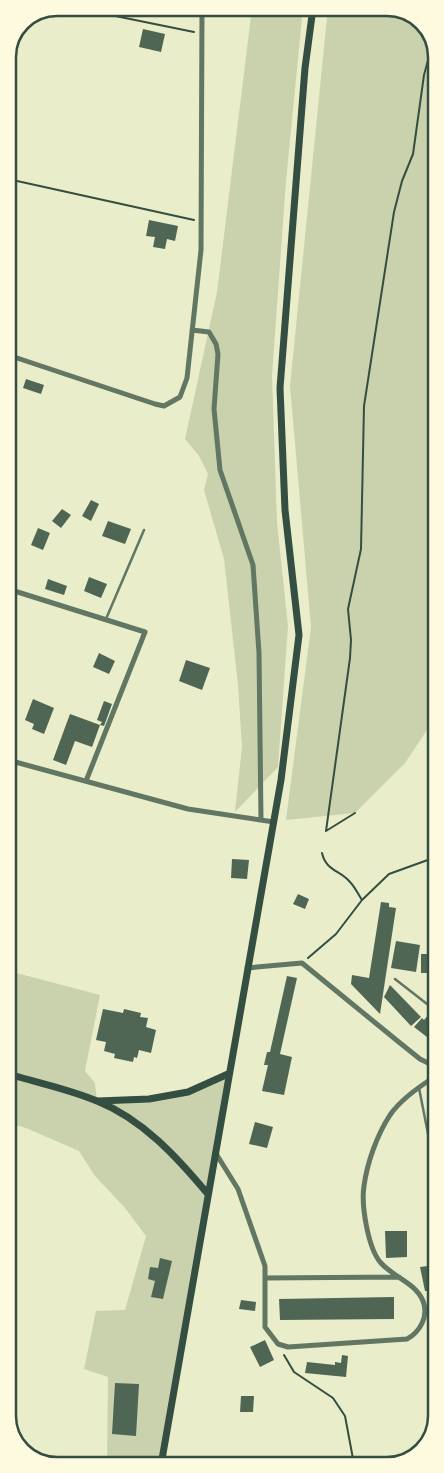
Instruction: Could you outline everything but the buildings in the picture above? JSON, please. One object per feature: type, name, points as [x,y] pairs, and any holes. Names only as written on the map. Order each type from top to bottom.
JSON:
[{"type":"main road","points":[[163,1457],[214,1152],[281,780],[298,635],[284,510],[280,388],[305,68],[312,16]]},
{"type":"main road","points":[[97,1101],[148,1099],[188,1092],[228,1074]]},
{"type":"main road","points":[[16,1076],[97,1101],[128,1117],[178,1159],[207,1193]]},
{"type":"street","points":[[16,358],[164,406],[180,397],[187,378],[200,250],[202,16]]},
{"type":"street","points":[[192,330],[209,332],[216,344],[218,354],[214,409],[220,470],[253,565],[259,653],[261,820]]},
{"type":"street","points":[[16,592],[145,632],[86,781]]},
{"type":"street","points":[[16,762],[188,809],[274,822]]},
{"type":"street","points":[[247,968],[302,963],[420,1059],[428,1063]]},
{"type":"street","points":[[214,1152],[238,1189],[265,1266],[265,1327],[278,1344],[288,1347],[407,1339],[417,1334],[425,1316],[423,1301],[414,1290],[381,1263],[371,1245],[363,1188],[374,1149],[390,1114],[418,1086],[428,1080]]},
{"type":"street","points":[[265,1278],[399,1277]]},
{"type":"lane","points":[[106,620],[144,530]]},
{"type":"lane","points":[[396,978],[428,1004]]},
{"type":"lane","points":[[418,1086],[428,1134]]},
{"type":"path","points":[[116,16],[202,33]]},
{"type":"path","points":[[355,813],[326,831],[350,658],[351,640],[348,609],[360,549],[364,406],[394,212],[402,181],[413,154],[424,75],[428,60]]},
{"type":"path","points":[[16,181],[201,221]]},
{"type":"path","points":[[322,854],[324,863],[350,882],[362,900]]},
{"type":"path","points":[[302,963],[336,934],[362,900],[389,874],[428,860]]},
{"type":"path","points":[[278,1344],[294,1372],[333,1398],[345,1416],[353,1457]]},
{"type":"green space","points":[[251,16],[302,16],[286,181],[272,376],[277,523],[288,626],[278,767],[235,812],[242,747],[238,685],[224,559],[204,490],[208,474],[199,456],[185,439],[217,292]]},
{"type":"green space","points":[[327,16],[389,16],[402,19],[418,30],[426,47],[428,57],[428,726],[405,763],[355,813],[286,820],[311,627],[290,386]]},
{"type":"green space","points":[[16,973],[100,995],[85,1071],[95,1083],[97,1101],[149,1099],[188,1092],[228,1074],[162,1457],[107,1457],[108,1377],[84,1369],[96,1311],[125,1310],[146,1236],[125,1208],[95,1176],[79,1151],[16,1125]]}]
